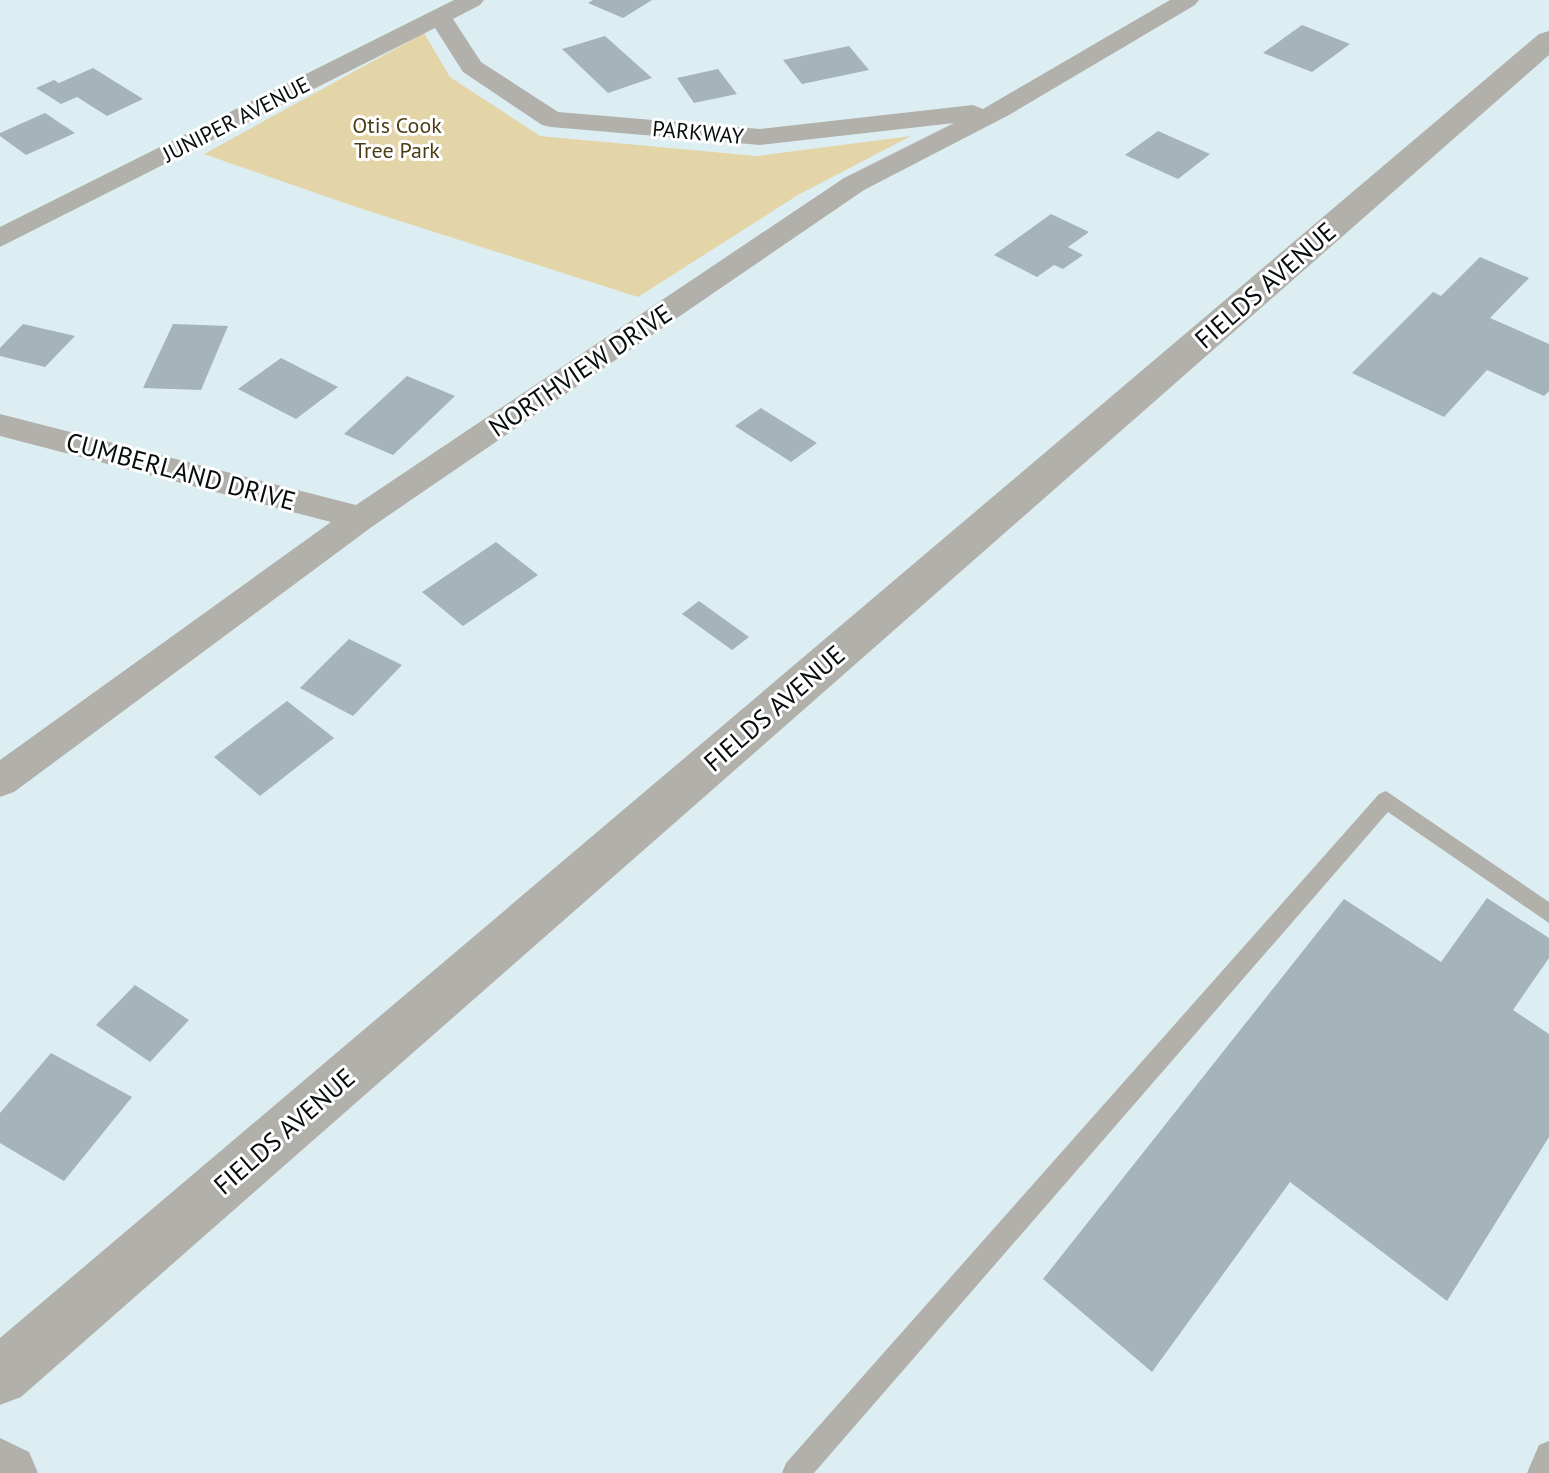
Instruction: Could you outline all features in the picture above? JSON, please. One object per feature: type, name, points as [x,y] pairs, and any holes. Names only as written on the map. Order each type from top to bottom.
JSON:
[{"type":"street","name":"JUNIPER AVENUE","points":[[0,238],[472,0]]},
{"type":"street","name":"NORTHVIEW DRIVE","points":[[0,781],[361,518],[854,184],[1000,110],[1187,0]]},
{"type":"street","name":"PARKWAY","points":[[438,15],[472,67],[551,119],[760,137],[1000,110]]},
{"type":"street","name":"FIELDS AVENUE","points":[[0,1376],[1549,40]]},
{"type":"street","name":"CUMBERLAND DRIVE","points":[[0,425],[361,518]]},
{"type":"street","points":[[0,1468],[8,1473]]},
{"type":"lane","points":[[796,1473],[1386,800],[1549,914]]},
{"type":"lane","points":[[1541,1473],[1549,1455]]},
{"type":"green space","name":"Otis Cook Tree Park","points":[[424,33],[450,77],[540,136],[757,156],[911,136],[798,195],[638,297],[356,207],[204,154]]},
{"type":"building","points":[[593,0],[652,0],[623,18],[588,3]]},
{"type":"building","points":[[1302,25],[1350,44],[1312,72],[1263,53]]},
{"type":"building","points":[[605,36],[652,78],[608,93],[562,49]]},
{"type":"building","points":[[849,46],[869,70],[802,84],[783,60]]},
{"type":"building","points":[[93,68],[143,99],[107,116],[77,97],[61,104],[36,88],[54,80],[59,83]]},
{"type":"building","points":[[718,69],[737,94],[694,103],[677,78]]},
{"type":"building","points":[[45,113],[75,133],[26,155],[0,136],[0,133]]},
{"type":"building","points":[[1158,131],[1210,154],[1178,179],[1125,155]]},
{"type":"building","points":[[1051,214],[1089,232],[1068,247],[1083,255],[1063,269],[1054,265],[1037,277],[994,255]]},
{"type":"building","points":[[1480,257],[1529,278],[1490,318],[1549,344],[1549,391],[1544,396],[1487,370],[1444,417],[1352,373],[1433,292],[1441,296]]},
{"type":"building","points":[[23,324],[75,336],[45,367],[0,356],[0,348]]},
{"type":"building","points":[[173,324],[228,326],[201,390],[143,388]]},
{"type":"building","points":[[281,358],[338,387],[296,419],[238,389]]},
{"type":"building","points":[[407,376],[455,396],[393,455],[344,434]]},
{"type":"building","points":[[761,408],[817,443],[791,462],[735,426]]},
{"type":"building","points":[[496,542],[538,575],[463,626],[422,592]]},
{"type":"building","points":[[699,601],[749,637],[732,650],[682,614]]},
{"type":"building","points":[[349,639],[402,665],[353,716],[300,688]]},
{"type":"building","points":[[287,701],[334,738],[260,796],[214,757]]},
{"type":"building","points":[[1487,898],[1549,938],[1549,958],[1513,1010],[1549,1034],[1549,1137],[1447,1301],[1290,1182],[1152,1372],[1043,1279],[1344,899],[1441,962]]},
{"type":"building","points":[[135,985],[189,1020],[150,1062],[96,1025]]},
{"type":"building","points":[[51,1053],[132,1097],[64,1181],[0,1143],[0,1113]]}]
